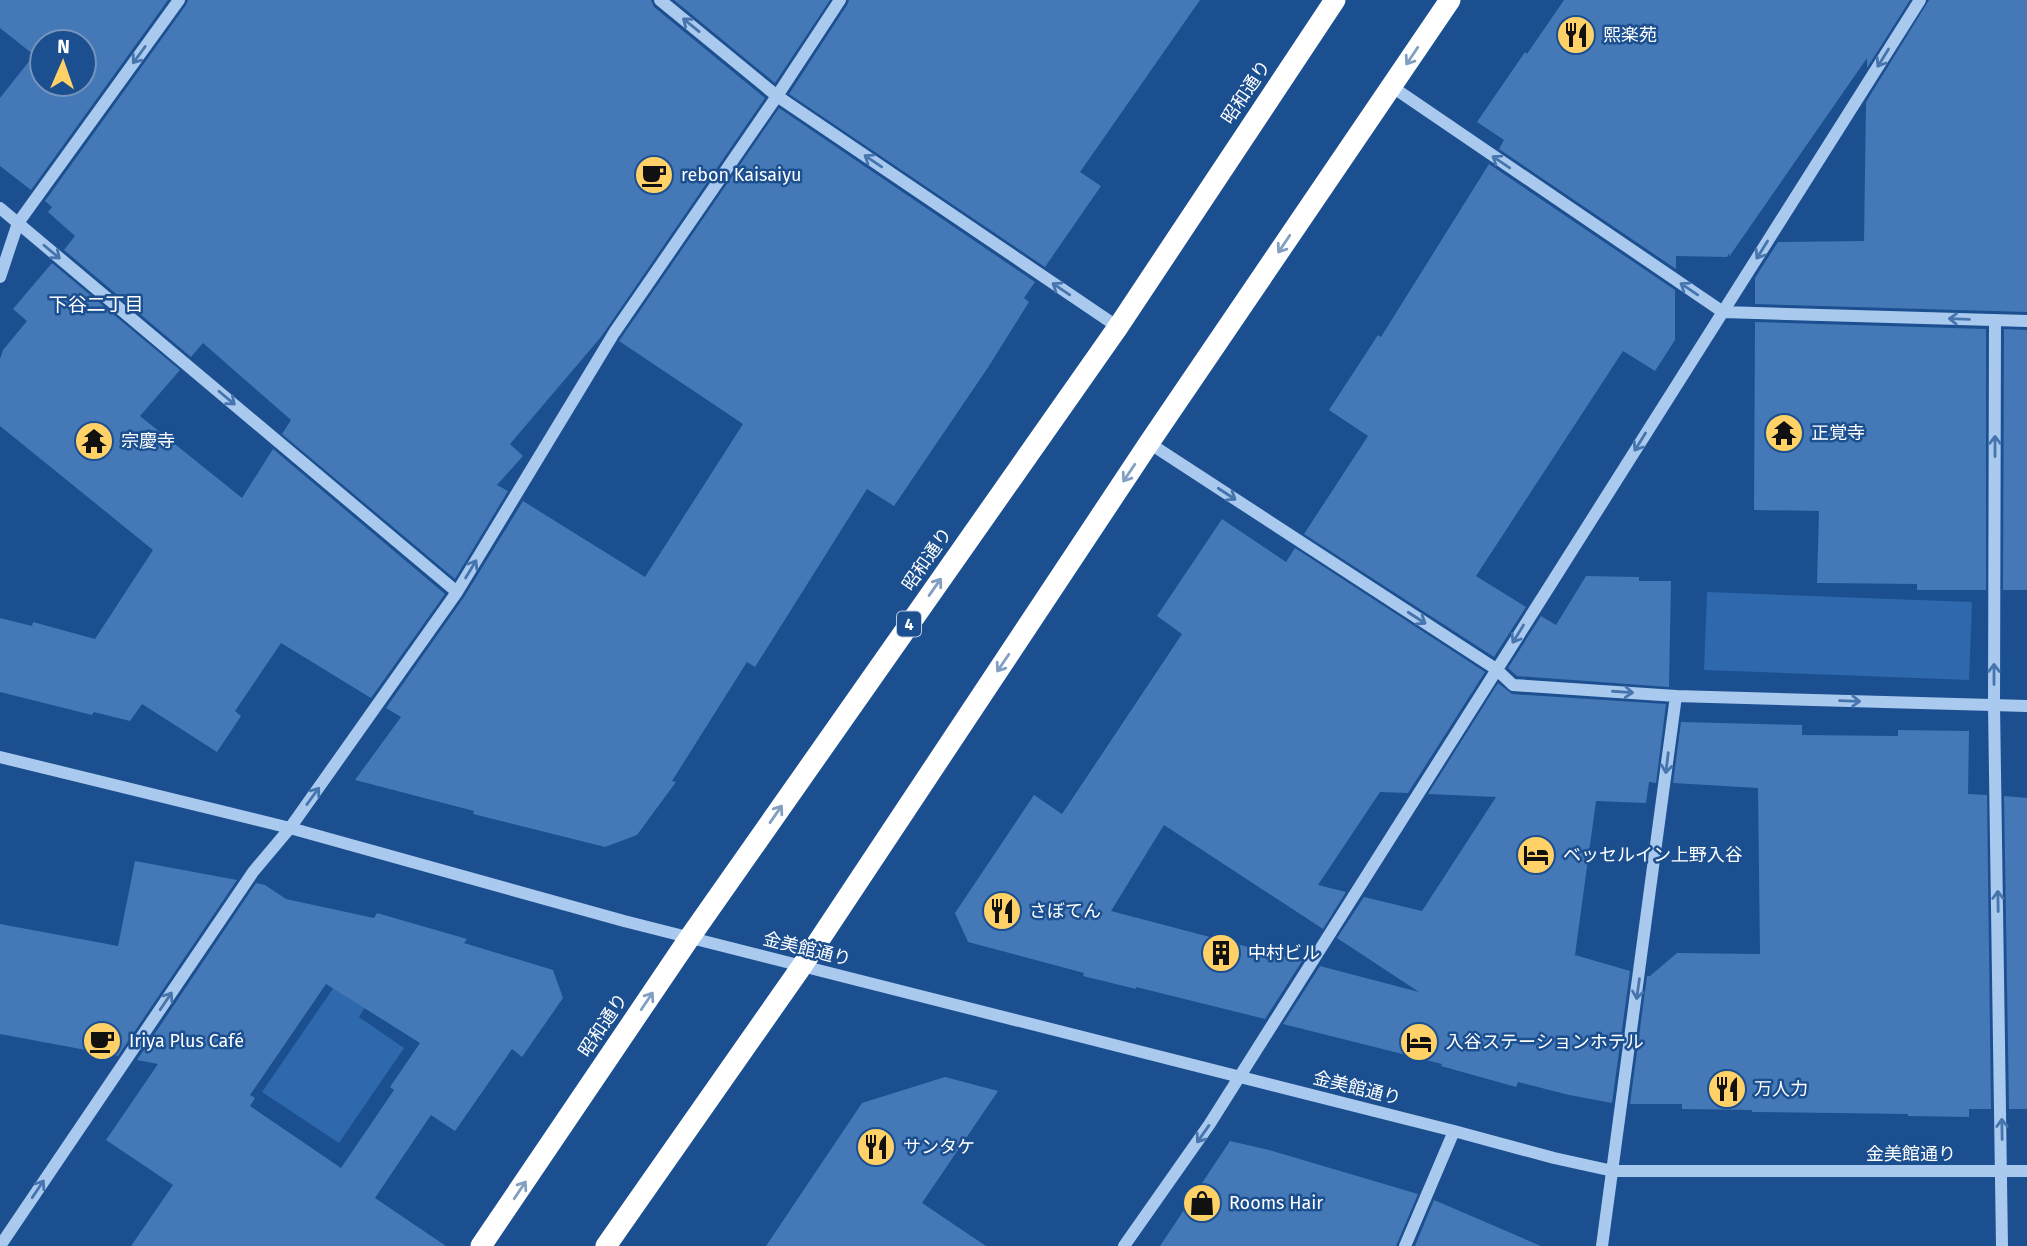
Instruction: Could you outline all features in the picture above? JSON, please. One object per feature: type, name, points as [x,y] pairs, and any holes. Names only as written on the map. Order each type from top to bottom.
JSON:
[{"type":"highway","name":"昭和通り","points":[[481,1246],[690,937],[1118,327],[1335,0]]},
{"type":"highway","points":[[606,1246],[802,966],[1149,443],[1450,0]]},
{"type":"street","points":[[0,278],[18,223],[179,0]]},
{"type":"street","points":[[660,0],[777,96],[1118,327]]},
{"type":"street","points":[[1,1246],[253,873],[290,828],[457,592],[614,333],[840,0]]},
{"type":"street","points":[[1124,1246],[1240,1077],[1920,0]]},
{"type":"street","points":[[1391,86],[1723,312],[2027,321]]},
{"type":"street","points":[[0,208],[457,592]]},
{"type":"street","points":[[1995,320],[1994,705],[2003,1171],[2002,1246]]},
{"type":"street","points":[[1149,443],[1496,669],[1513,685],[1676,696],[2027,706]]},
{"type":"street","points":[[1602,1246],[1676,696]]},
{"type":"street","name":"金美館通り","points":[[0,757],[290,828],[624,921],[1613,1171],[2027,1171]]},
{"type":"street","points":[[1405,1246],[1454,1131]]},
{"type":"shaded area","points":[[1707,592],[1972,602],[1969,680],[1704,670]]},
{"type":"shaded area","points":[[347,968],[377,989],[359,1017],[404,1048],[339,1143],[262,1092]]},
{"type":"building","points":[[0,0],[168,0],[98,97],[98,28],[28,28],[28,50],[0,28]]},
{"type":"building","points":[[188,0],[651,0],[654,7],[765,98],[601,337],[510,444],[523,456],[497,485],[508,491],[455,579],[282,434],[291,420],[203,343],[191,357],[64,250],[75,236],[48,212],[52,207],[45,201]]},
{"type":"building","points":[[674,0],[830,0],[775,83]]},
{"type":"building","points":[[849,0],[1200,0],[1080,172],[1101,186],[1045,267],[789,94]]},
{"type":"building","points":[[1564,0],[1910,0],[1867,68],[1867,58],[1729,257],[1729,253],[1727,257],[1676,256],[1676,269],[1499,149],[1504,140],[1477,122]]},
{"type":"building","points":[[1929,0],[2027,0],[2027,312],[1755,304],[1755,278],[1778,242],[1864,241],[1866,102]]},
{"type":"building","points":[[28,63],[28,98],[97,98],[31,190],[0,166],[0,98]]},
{"type":"building","points":[[779,108],[1035,282],[1024,298],[1029,302],[989,366],[894,506],[867,489],[755,667],[747,662],[672,781],[676,782],[637,835],[605,847],[473,814],[474,811],[355,780],[401,717],[386,708],[464,597],[523,501],[645,577],[743,424],[619,341]]},
{"type":"building","points":[[1489,164],[1675,290],[1675,340],[1655,371],[1623,351],[1476,576],[1526,607],[1494,657],[1304,534],[1368,436],[1329,410],[1378,335],[1381,337]]},
{"type":"building","points":[[52,263],[180,370],[140,416],[242,498],[273,449],[445,594],[371,698],[281,643],[235,711],[241,716],[217,752],[142,704],[130,721],[94,712],[92,715],[0,692],[0,618],[32,626],[33,622],[95,639],[153,550],[0,426],[0,359],[3,350],[27,321],[13,309]]},
{"type":"building","points":[[1755,322],[1986,329],[1986,590],[1917,590],[1917,584],[1817,583],[1819,511],[1754,510]]},
{"type":"building","points":[[2004,329],[2027,330],[2027,590],[2003,590]]},
{"type":"building","points":[[1222,519],[1286,562],[1295,548],[1485,672],[1408,793],[1380,792],[1318,885],[1346,892],[1323,929],[1164,825],[1111,911],[1302,961],[1265,1019],[1083,976],[1084,973],[968,942],[955,913],[1034,795],[1062,814],[1182,634],[1157,616]]},
{"type":"building","points":[[1586,576],[1639,577],[1639,581],[1671,581],[1669,687],[1517,676],[1508,668],[1541,616],[1556,625]]},
{"type":"building","points":[[1498,683],[1512,694],[1666,704],[1656,783],[1649,782],[1646,803],[1596,801],[1575,955],[1630,971],[1612,1103],[1518,1082],[1516,1087],[1441,1066],[1442,1064],[1283,1024],[1320,966],[1419,992],[1337,938],[1364,897],[1422,911],[1496,797],[1428,794]]},
{"type":"building","points":[[1681,722],[1802,725],[1802,735],[1898,736],[1898,730],[1969,731],[1968,794],[1987,795],[1991,1109],[1969,1109],[1969,1117],[1752,1112],[1682,1109],[1682,1104],[1630,1104],[1647,976],[1677,953],[1760,954],[1758,788],[1673,783]]},
{"type":"building","points":[[2004,796],[2027,798],[2027,1109],[2009,1109]]},
{"type":"building","points":[[135,861],[237,880],[118,1056],[0,1034],[0,924],[118,946]]},
{"type":"building","points":[[256,883],[265,885],[286,899],[374,918],[377,913],[467,939],[464,943],[553,970],[563,998],[522,1057],[512,1049],[455,1131],[431,1115],[375,1198],[446,1246],[131,1246],[173,1185],[106,1140],[158,1064],[137,1060]],"holes":[[[326,984],[420,1043],[390,1087],[394,1090],[341,1168],[250,1106],[255,1098],[250,1095]]]},
{"type":"building","points":[[945,1077],[998,1091],[922,1203],[986,1246],[766,1246],[862,1103]]},
{"type":"building","points":[[1230,1141],[1418,1194],[1396,1246],[1160,1246]]},
{"type":"building","points":[[1434,1200],[1541,1246],[1415,1246]]},
{"type":"place","name":"熙楽苑","points":[[1576,35]]},
{"type":"place","name":"rebon Kaisaiyu","points":[[654,175]]},
{"type":"place","name":"正覚寺","points":[[1784,433]]},
{"type":"place","name":"宗慶寺","points":[[94,441]]},
{"type":"place","name":"ベッセルイン上野入谷","points":[[1536,855]]},
{"type":"place","name":"さぼてん","points":[[1002,911]]},
{"type":"place","name":"中村ビル","points":[[1221,953]]},
{"type":"place","name":"Iriya Plus Café","points":[[102,1041]]},
{"type":"place","name":"入谷ステーションホテル","points":[[1419,1042]]},
{"type":"place","name":"万人力","points":[[1727,1089]]},
{"type":"place","name":"サンタケ","points":[[876,1147]]},
{"type":"place","name":"Rooms Hair","points":[[1202,1203]]},
{"type":"district","name":"下谷二丁目","points":[[96,304]]}]
